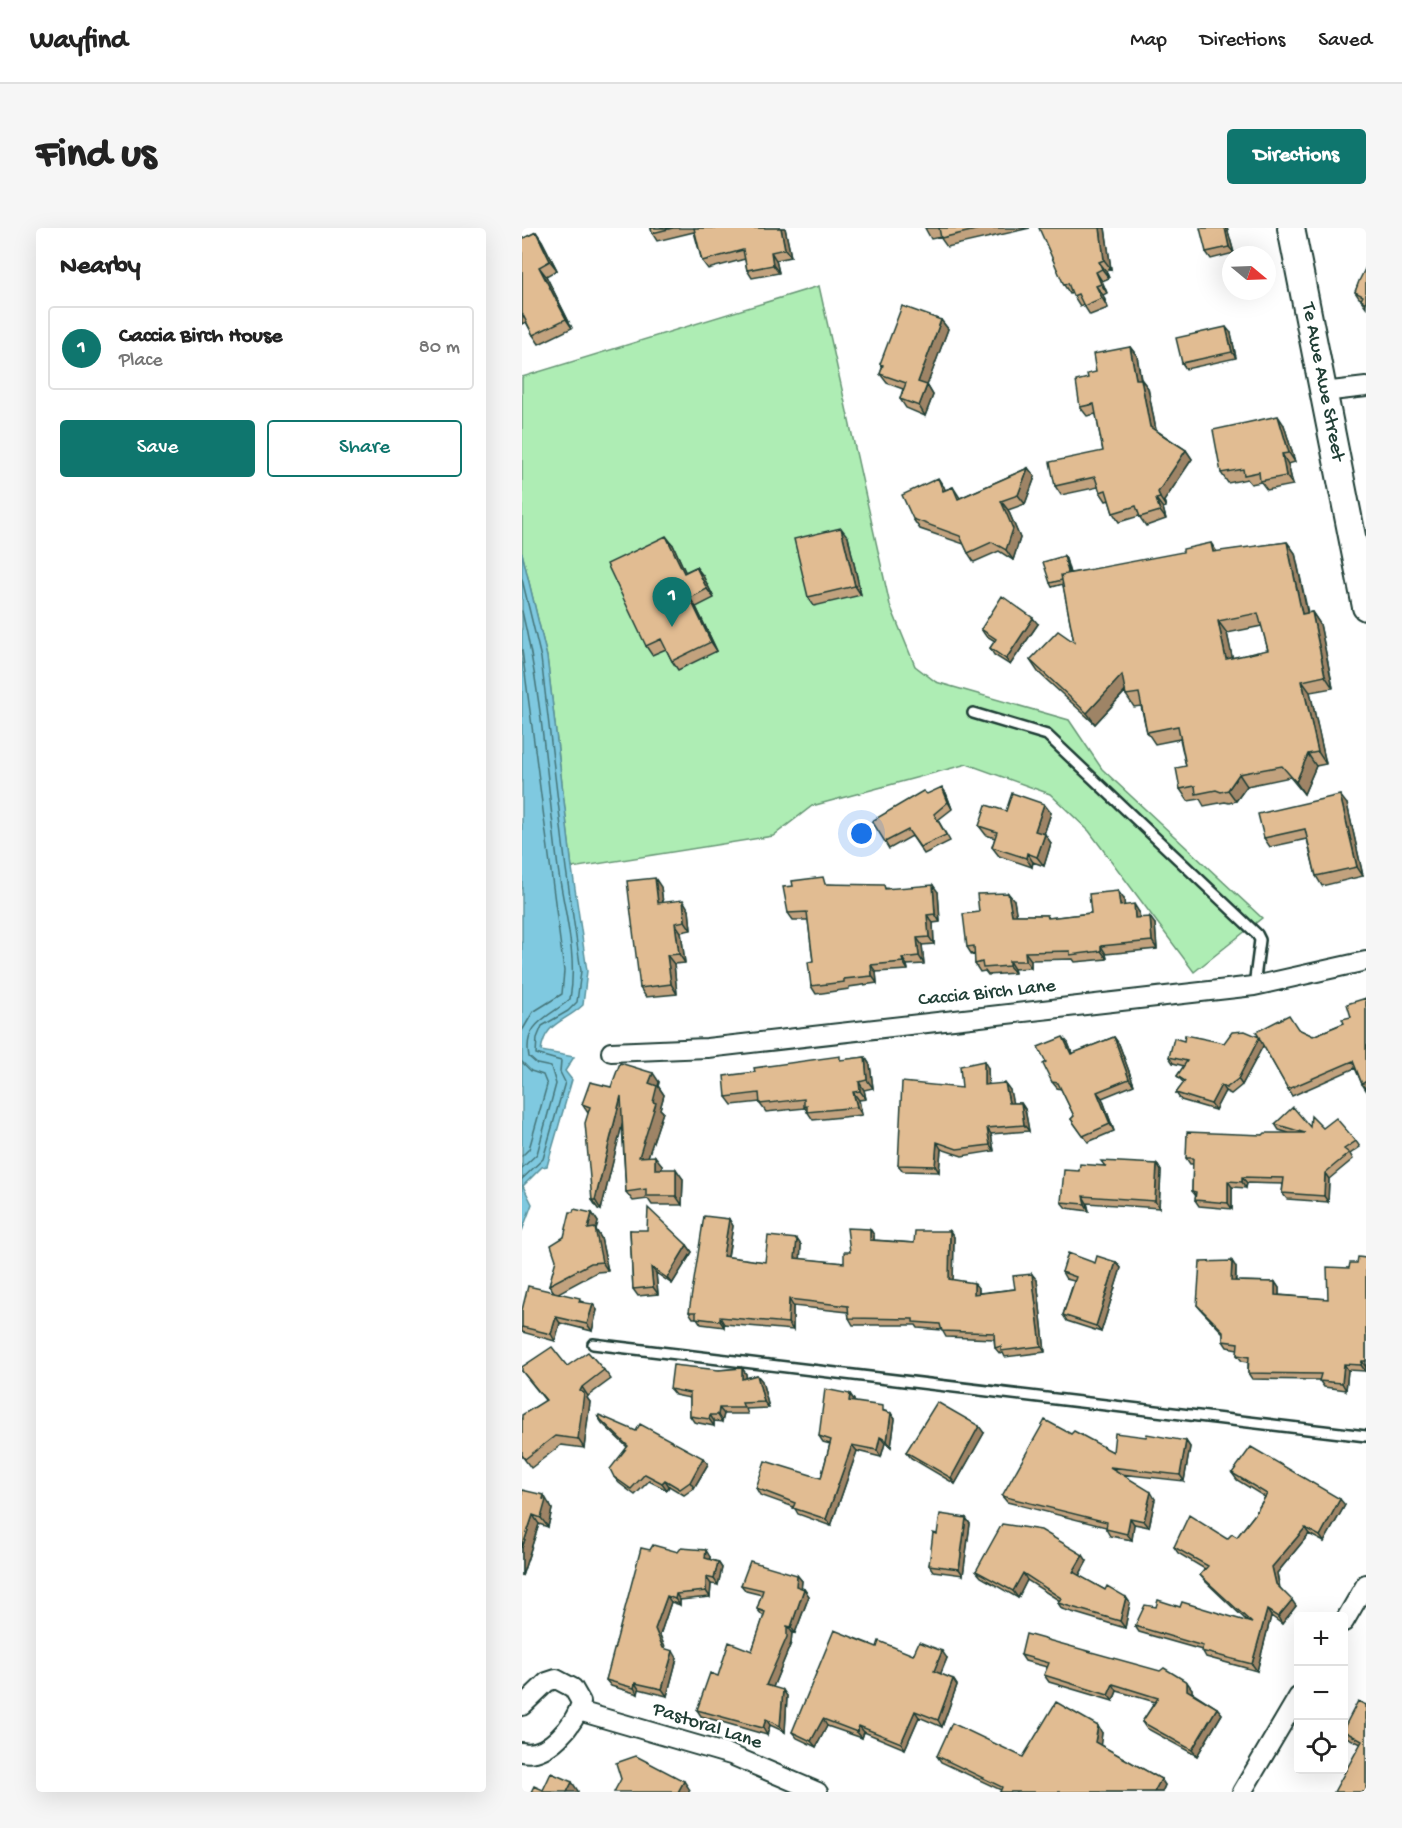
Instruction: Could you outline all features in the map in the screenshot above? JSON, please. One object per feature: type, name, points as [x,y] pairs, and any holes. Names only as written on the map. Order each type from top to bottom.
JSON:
[{"type":"main road","name":"Te Awe Awe Street","points":[[1291,228],[1366,607]]},
{"type":"street","points":[[1323,392],[1366,387]]},
{"type":"street","name":"Caccia Birch Lane","points":[[611,1052],[707,1048],[1254,986],[1366,961]]},
{"type":"street","points":[[1348,1615],[1366,1584]]},
{"type":"street","points":[[522,1706],[547,1682],[556,1679],[578,1694],[581,1702],[579,1711],[570,1725],[554,1741],[533,1753],[522,1752]]},
{"type":"street","points":[[1242,1792],[1294,1705]]},
{"type":"street","name":"Pastoral Lane","points":[[579,1711],[731,1755],[818,1792]]},
{"type":"lane","points":[[974,713],[1047,735],[1257,934],[1260,940],[1254,986]]},
{"type":"lane","points":[[593,1344],[1366,1436]]},
{"type":"green space","points":[[819,286],[890,605],[915,666],[936,682],[1069,720],[1102,769],[1262,918],[1194,972],[1089,831],[1050,794],[967,764],[812,806],[773,836],[572,868],[547,657],[522,553],[522,377]]},
{"type":"water","points":[[522,553],[547,657],[572,868],[587,971],[583,1005],[551,1028],[543,1041],[541,1051],[574,1057],[565,1071],[572,1080],[547,1166],[542,1167],[523,1186],[532,1204],[522,1231]]},
{"type":"building","points":[[651,228],[673,228],[652,233]]},
{"type":"building","points":[[694,228],[781,228],[785,249],[771,252],[773,265],[747,270],[743,250],[702,261]]},
{"type":"building","points":[[939,228],[984,228],[941,238]]},
{"type":"building","points":[[1039,228],[1100,228],[1104,260],[1099,262],[1102,269],[1096,272],[1101,284],[1096,286],[1102,298],[1084,306],[1078,294],[1073,296],[1068,283],[1064,285]]},
{"type":"building","points":[[1200,228],[1225,228],[1229,246],[1206,252]]},
{"type":"building","points":[[536,232],[550,261],[539,267],[566,319],[533,335],[522,313],[522,239]]},
{"type":"building","points":[[1366,267],[1366,303],[1361,300],[1363,296],[1355,292]]},
{"type":"building","points":[[902,306],[941,320],[918,382],[927,385],[919,406],[900,399],[906,383],[880,374],[883,365],[880,364]]},
{"type":"building","points":[[1226,327],[1232,352],[1182,363],[1176,338]]},
{"type":"building","points":[[1130,347],[1136,379],[1141,379],[1150,427],[1186,450],[1158,492],[1160,498],[1156,499],[1160,511],[1140,517],[1136,506],[1113,513],[1106,490],[1100,492],[1095,477],[1055,486],[1050,462],[1103,451],[1094,404],[1080,407],[1076,381],[1088,378],[1087,374],[1096,372],[1093,354]]},
{"type":"building","points":[[1278,416],[1289,453],[1282,454],[1286,476],[1260,481],[1259,472],[1244,475],[1243,469],[1221,473],[1213,430]]},
{"type":"building","points":[[1028,468],[1018,495],[1001,501],[1013,529],[1006,550],[992,542],[968,553],[960,536],[913,519],[902,495],[938,478],[943,491],[953,487],[958,499]]},
{"type":"building","points":[[841,528],[855,586],[808,597],[794,539]]},
{"type":"building","points":[[666,536],[684,573],[696,567],[707,589],[690,598],[711,642],[672,661],[661,639],[646,646],[607,564]]},
{"type":"building","points":[[1287,542],[1302,614],[1312,612],[1325,676],[1302,681],[1318,752],[1308,754],[1296,782],[1282,766],[1239,774],[1228,790],[1221,792],[1216,790],[1196,794],[1195,786],[1180,789],[1176,768],[1186,766],[1178,726],[1147,732],[1139,693],[1126,695],[1122,675],[1087,713],[1030,660],[1058,631],[1074,642],[1061,575],[1183,552],[1183,549],[1211,543],[1213,552]],"holes":[[[1258,613],[1268,650],[1226,659],[1218,621]]]},
{"type":"building","points":[[1064,556],[1067,574],[1061,575],[1062,580],[1050,583],[1043,562]]},
{"type":"building","points":[[1002,596],[1033,618],[1006,659],[990,648],[996,639],[981,629]]},
{"type":"building","points":[[942,787],[948,802],[934,814],[946,835],[920,847],[908,830],[885,842],[872,821],[923,791],[927,794]]},
{"type":"building","points":[[1012,793],[1044,804],[1035,831],[1045,834],[1037,857],[1027,853],[1026,858],[992,847],[997,832],[979,826],[986,805],[1006,811]]},
{"type":"building","points":[[1340,795],[1357,867],[1316,876],[1305,829],[1264,838],[1258,814]]},
{"type":"building","points":[[823,877],[825,884],[884,885],[885,889],[933,885],[935,914],[927,915],[929,937],[917,938],[919,956],[902,958],[903,962],[871,965],[872,976],[811,986],[808,962],[813,961],[807,912],[788,913],[783,887],[793,886],[792,881]]},
{"type":"building","points":[[655,878],[658,903],[683,900],[685,921],[675,923],[679,954],[667,955],[671,984],[640,988],[627,881]]},
{"type":"building","points":[[1118,891],[1120,906],[1134,904],[1135,918],[1150,917],[1152,941],[1101,946],[1101,951],[1070,955],[1070,951],[1025,952],[1026,961],[1009,961],[1009,966],[983,968],[982,962],[975,964],[974,946],[967,947],[963,914],[979,912],[977,894],[1008,893],[1012,915],[1047,915],[1048,918],[1091,913],[1089,894]]},
{"type":"building","points":[[1366,998],[1366,1081],[1362,1084],[1353,1061],[1288,1089],[1259,1038],[1238,1079],[1226,1088],[1221,1085],[1211,1104],[1176,1093],[1185,1081],[1177,1076],[1187,1061],[1169,1057],[1174,1038],[1184,1041],[1185,1035],[1224,1043],[1232,1032],[1245,1031],[1259,1037],[1256,1032],[1289,1015],[1298,1029],[1313,1036],[1344,1023],[1342,1019],[1351,1017],[1347,1004]]},
{"type":"building","points":[[1063,1037],[1071,1054],[1114,1037],[1129,1079],[1097,1092],[1110,1124],[1083,1136],[1071,1119],[1074,1116],[1058,1083],[1052,1082],[1043,1064],[1046,1062],[1038,1047]]},
{"type":"building","points":[[840,1056],[840,1060],[865,1057],[867,1080],[859,1082],[860,1091],[853,1092],[857,1107],[807,1112],[804,1099],[760,1104],[759,1093],[726,1097],[724,1076],[755,1072],[754,1068]]},
{"type":"building","points":[[984,1061],[984,1085],[1005,1083],[1009,1103],[1021,1103],[1024,1125],[987,1128],[990,1145],[957,1149],[937,1142],[935,1166],[898,1165],[902,1082],[962,1088],[960,1066]]},
{"type":"building","points":[[620,1063],[653,1073],[649,1083],[657,1086],[653,1102],[656,1103],[639,1157],[655,1156],[655,1169],[676,1169],[676,1196],[646,1196],[646,1189],[626,1192],[621,1096],[595,1200],[592,1200],[585,1123],[590,1107],[582,1104],[590,1082],[611,1087]]},
{"type":"building","points":[[1293,1107],[1310,1127],[1311,1116],[1323,1128],[1336,1118],[1356,1141],[1344,1149],[1349,1153],[1325,1173],[1324,1196],[1282,1193],[1284,1178],[1242,1177],[1242,1182],[1228,1181],[1228,1203],[1195,1200],[1196,1192],[1192,1191],[1193,1158],[1186,1158],[1187,1132],[1263,1135],[1265,1133],[1305,1133],[1275,1124]]},
{"type":"building","points":[[1101,1161],[1157,1164],[1155,1201],[1083,1196],[1085,1204],[1061,1202],[1064,1170],[1079,1171],[1080,1164],[1105,1166]]},
{"type":"building","points":[[648,1208],[687,1245],[667,1278],[651,1267],[653,1287],[633,1289],[630,1230],[647,1230]]},
{"type":"building","points":[[574,1209],[592,1213],[588,1229],[595,1228],[602,1262],[591,1263],[549,1285],[556,1260],[551,1245],[564,1237],[570,1212]]},
{"type":"building","points":[[704,1216],[729,1219],[723,1256],[765,1262],[768,1236],[797,1239],[795,1258],[844,1263],[844,1252],[850,1252],[847,1228],[870,1229],[870,1240],[914,1243],[915,1231],[950,1231],[949,1279],[974,1283],[974,1294],[1015,1289],[1013,1276],[1032,1274],[1041,1346],[1001,1351],[1001,1346],[995,1348],[994,1333],[942,1331],[940,1324],[913,1322],[913,1319],[849,1318],[848,1306],[789,1299],[788,1323],[720,1317],[720,1321],[696,1318],[696,1312],[689,1312]]},
{"type":"building","points":[[1068,1253],[1095,1263],[1097,1256],[1116,1262],[1096,1326],[1063,1315],[1076,1277],[1062,1272]]},
{"type":"building","points":[[1358,1257],[1366,1258],[1366,1361],[1362,1361],[1361,1365],[1344,1364],[1342,1383],[1319,1381],[1321,1374],[1248,1373],[1249,1357],[1237,1355],[1238,1343],[1223,1341],[1223,1331],[1197,1305],[1200,1262],[1232,1261],[1231,1281],[1275,1282],[1275,1295],[1328,1299],[1327,1267],[1349,1268],[1350,1263],[1357,1263]]},
{"type":"building","points":[[528,1286],[580,1298],[579,1302],[593,1304],[587,1324],[556,1317],[551,1334],[522,1327],[522,1310]]},
{"type":"building","points":[[552,1347],[567,1366],[588,1352],[604,1370],[580,1391],[584,1393],[578,1439],[555,1436],[525,1459],[522,1455],[522,1415],[546,1400],[522,1371],[522,1367]]},
{"type":"building","points":[[673,1365],[719,1370],[742,1368],[742,1379],[757,1375],[764,1402],[742,1403],[744,1408],[719,1408],[718,1415],[710,1415],[709,1419],[690,1416],[690,1393],[670,1389]]},
{"type":"building","points":[[825,1389],[850,1394],[849,1401],[883,1406],[883,1411],[891,1413],[887,1441],[880,1437],[877,1450],[852,1445],[826,1519],[793,1508],[795,1503],[756,1488],[765,1461],[821,1478],[831,1440],[819,1436]]},
{"type":"building","points":[[937,1402],[979,1426],[951,1478],[906,1452]]},
{"type":"building","points":[[599,1415],[636,1431],[640,1424],[703,1458],[690,1482],[680,1489],[665,1480],[662,1483],[645,1474],[631,1489],[614,1477],[610,1469],[628,1446],[598,1417]]},
{"type":"building","points":[[1045,1420],[1071,1434],[1074,1431],[1113,1452],[1115,1433],[1146,1437],[1147,1434],[1186,1441],[1180,1475],[1110,1467],[1151,1492],[1144,1521],[1130,1518],[1127,1534],[1106,1529],[1107,1522],[1002,1496]]},
{"type":"building","points":[[1251,1447],[1340,1499],[1320,1536],[1305,1528],[1272,1567],[1276,1584],[1292,1600],[1278,1617],[1267,1610],[1252,1664],[1201,1651],[1203,1646],[1135,1626],[1145,1605],[1156,1607],[1158,1600],[1180,1607],[1182,1602],[1252,1623],[1200,1575],[1208,1566],[1174,1547],[1189,1515],[1227,1539],[1232,1534],[1237,1537],[1255,1514],[1267,1494],[1232,1473]]},
{"type":"building","points":[[522,1490],[544,1495],[543,1499],[546,1500],[541,1518],[533,1515],[522,1548]]},
{"type":"building","points":[[940,1514],[966,1518],[959,1569],[929,1565],[933,1533],[937,1534]]},
{"type":"building","points":[[1002,1524],[1041,1530],[1083,1555],[1073,1572],[1105,1590],[1107,1586],[1126,1597],[1120,1621],[1058,1603],[1061,1598],[1023,1573],[1013,1591],[976,1571]]},
{"type":"building","points":[[653,1545],[678,1552],[681,1548],[706,1550],[705,1558],[718,1562],[714,1579],[706,1577],[706,1591],[676,1594],[675,1599],[667,1596],[655,1629],[663,1648],[673,1651],[662,1689],[635,1683],[634,1688],[606,1680],[641,1548],[650,1550]]},
{"type":"building","points":[[750,1561],[797,1575],[796,1586],[804,1589],[791,1627],[787,1626],[787,1637],[766,1685],[783,1690],[780,1726],[766,1719],[763,1728],[697,1710],[710,1673],[718,1676],[729,1642],[752,1651],[765,1612],[757,1609],[763,1590],[741,1585]]},
{"type":"building","points":[[834,1630],[877,1647],[879,1641],[913,1655],[919,1642],[942,1651],[934,1671],[953,1679],[938,1720],[915,1711],[901,1743],[859,1726],[857,1732],[823,1719],[811,1741],[792,1732]]},
{"type":"building","points":[[1026,1634],[1160,1671],[1164,1668],[1187,1682],[1187,1690],[1217,1708],[1192,1750],[1142,1722],[1158,1698],[1113,1684],[1108,1695],[1044,1675],[1049,1663],[1021,1655]]},
{"type":"building","points":[[1358,1701],[1366,1705],[1366,1792],[1334,1792],[1344,1774],[1348,1774],[1348,1766],[1362,1741],[1348,1733],[1348,1720]]},
{"type":"building","points":[[1056,1702],[1098,1726],[1095,1742],[1161,1779],[1154,1792],[1000,1792],[1002,1787],[937,1756],[952,1723],[1023,1757]]},
{"type":"building","points":[[636,1756],[684,1781],[678,1792],[614,1792],[621,1779],[616,1763]]},
{"type":"building","points":[[551,1773],[572,1782],[567,1792],[531,1792],[534,1786],[543,1790]]},
{"type":"place","name":"Caccia Birch House","points":[[672,627]]}]
